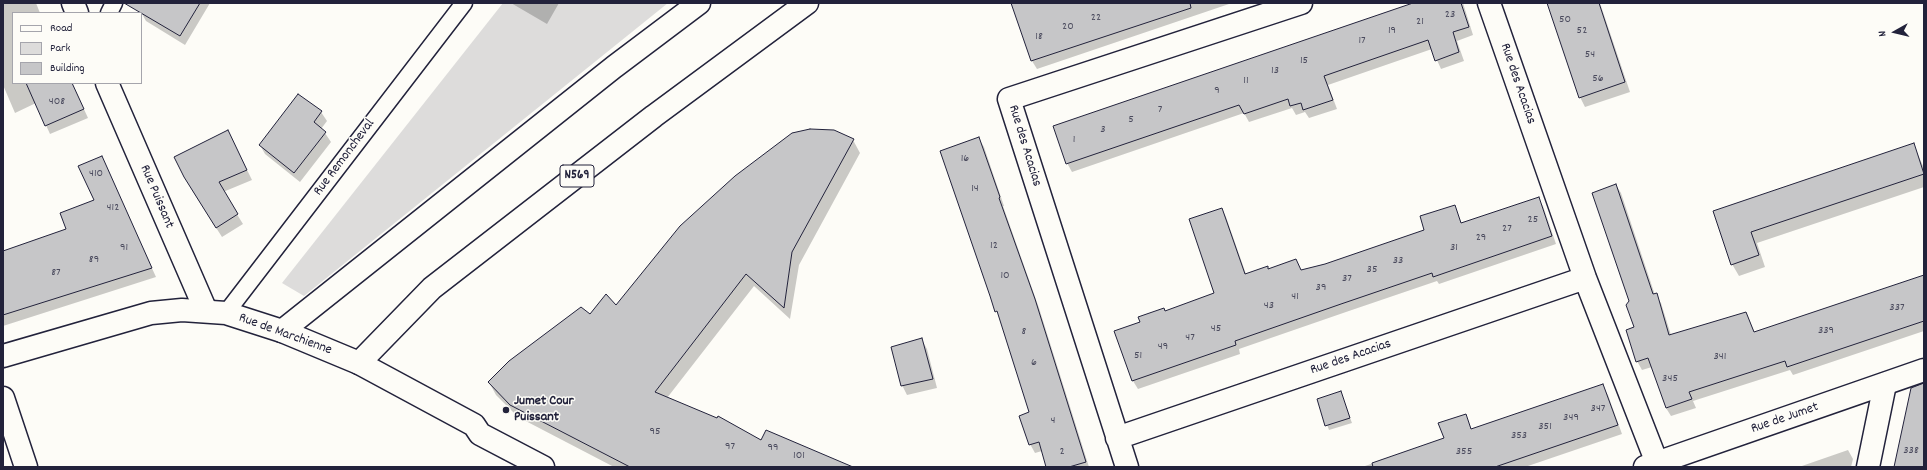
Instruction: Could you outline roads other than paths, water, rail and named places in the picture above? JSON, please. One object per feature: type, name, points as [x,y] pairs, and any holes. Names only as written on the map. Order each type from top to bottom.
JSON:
[{"type":"main road","points":[[282,331],[614,67],[699,3]]},
{"type":"main road","name":"N569","points":[[359,363],[432,288],[654,116],[807,3]]},
{"type":"main road","name":"Rue des Acacias","points":[[1127,467],[1009,99],[1301,3]]},
{"type":"main road","name":"Rue des Acacias","points":[[1489,3],[1651,465]]},
{"type":"main road","name":"Rue Puissant","points":[[107,84],[216,312]]},
{"type":"main road","name":"Rue des Acacias","points":[[1118,438],[1585,278]]},
{"type":"main road","name":"Rue de Marchienne","points":[[3,356],[151,313],[182,310],[216,312],[282,331],[359,363],[474,426],[480,434],[543,467]]},
{"type":"main road","name":"Rue de Jumet","points":[[1651,465],[1924,370]]},
{"type":"main road","points":[[1868,467],[1885,384]]},
{"type":"main road","points":[[3,398],[26,467]]},
{"type":"lane","points":[[110,12],[114,3]]},
{"type":"lane","name":"Rue Remoncheval","points":[[216,312],[464,3]]},
{"type":"place","name":"Jumet Cour Puissant","points":[[506,410]]}]
